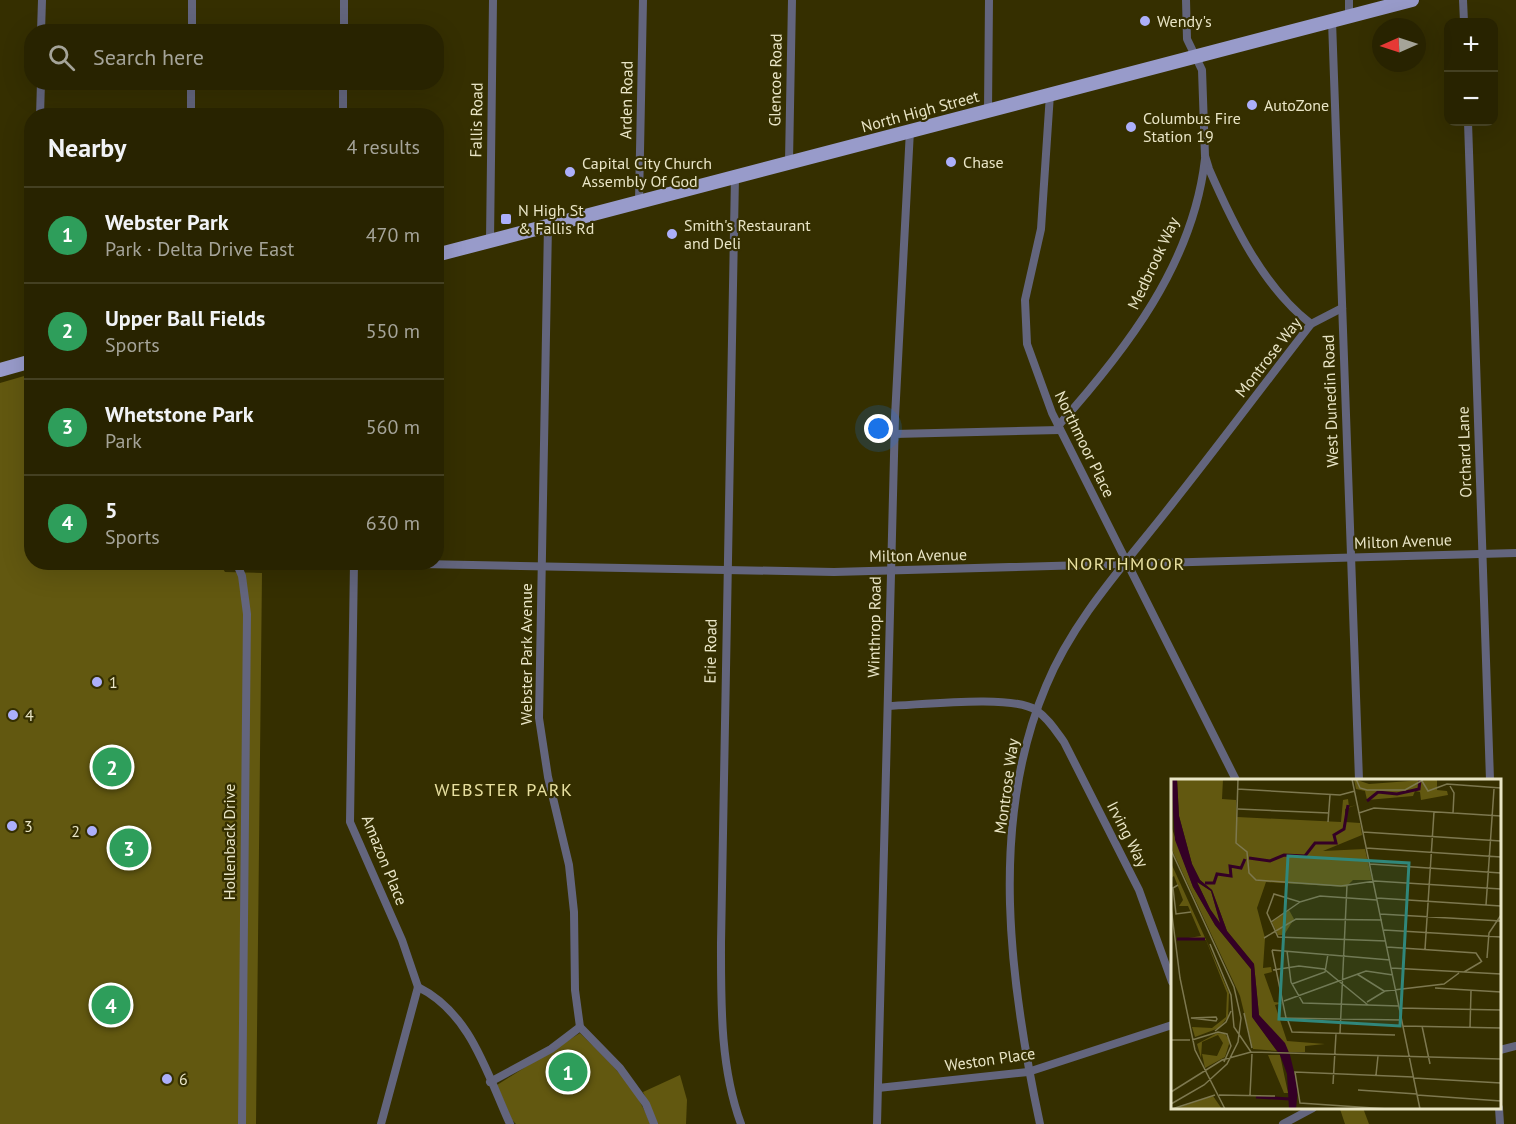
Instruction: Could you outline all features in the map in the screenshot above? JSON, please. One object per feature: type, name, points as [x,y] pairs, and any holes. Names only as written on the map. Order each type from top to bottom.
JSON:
[{"type":"main road","name":"North High Street","points":[[444,253],[1412,0]]},
{"type":"main road","points":[[0,370],[24,363]]},
{"type":"street","points":[[41,24],[42,0]]},
{"type":"street","points":[[192,0],[192,24]]},
{"type":"street","points":[[344,24],[345,0]]},
{"type":"street","name":"Fallis Road","points":[[490,240],[493,0]]},
{"type":"street","name":"Arden Road","points":[[639,201],[643,0]]},
{"type":"street","name":"Glencoe Road","points":[[789,161],[792,0]]},
{"type":"street","points":[[988,110],[989,0]]},
{"type":"street","points":[[1186,0],[1187,39],[1202,70],[1205,156],[1216,185],[1250,250],[1282,296],[1311,324]]},
{"type":"street","points":[[1349,0],[1349,16]]},
{"type":"street","points":[[1463,0],[1464,18]]},
{"type":"street","name":"West Dunedin Road","points":[[1332,21],[1359,779]]},
{"type":"street","points":[[40,90],[40,108]]},
{"type":"street","points":[[191,90],[191,108]]},
{"type":"street","points":[[343,90],[343,108]]},
{"type":"street","name":"Northmoor Place","points":[[1050,94],[1044,213],[1025,300],[1024,325],[1035,370],[1059,428],[1235,779]]},
{"type":"street","name":"Orchard Lane","points":[[1468,126],[1490,779]]},
{"type":"street","name":"Winthrop Road","points":[[877,1124],[894,434],[910,130]]},
{"type":"street","name":"Medbrook Way","points":[[1059,428],[1146,316],[1183,242],[1200,186],[1205,156]]},
{"type":"street","name":"Erie Road","points":[[735,176],[721,988],[730,1092],[741,1124]]},
{"type":"street","name":"Webster Park Avenue","points":[[548,225],[539,718],[548,777],[569,865],[576,944],[576,999],[580,1027]]},
{"type":"street","name":"Montrose Way","points":[[1040,1124],[1029,1072],[1012,963],[1010,900],[1016,801],[1028,733],[1036,710],[1065,646],[1082,620],[1311,324],[1342,308]]},
{"type":"street","points":[[894,434],[1059,428]]},
{"type":"street","name":"Milton Avenue","points":[[444,565],[727,571],[890,571],[1516,553]]},
{"type":"street","name":"Hollenback Drive","points":[[239,570],[247,614],[242,1124]]},
{"type":"street","name":"Amazon Place","points":[[354,570],[350,822],[402,940],[418,987]]},
{"type":"street","points":[[888,706],[1006,701],[1036,710]]},
{"type":"street","name":"Irving Way","points":[[1036,710],[1052,724],[1064,742],[1120,849],[1150,918],[1171,976]]},
{"type":"street","points":[[381,1124],[418,987],[431,993],[465,1028],[476,1044],[490,1082],[510,1124]]},
{"type":"street","name":"Weston Place","points":[[878,1088],[1029,1072],[1171,1026]]},
{"type":"street","points":[[490,1082],[551,1049],[580,1027],[620,1068],[646,1104],[654,1124]]},
{"type":"street","points":[[1501,1050],[1516,1046]]},
{"type":"street","points":[[1283,1124],[1309,1109]]},
{"type":"street","points":[[1499,1109],[1500,1124]]},
{"type":"shaded area","points":[[24,376],[24,570],[224,570],[225,572],[262,573],[256,1124],[0,1124],[0,383]]},
{"type":"shaded area","points":[[580,1033],[630,1086],[650,1124],[516,1124],[512,1120],[497,1085]]},
{"type":"shaded area","points":[[680,1075],[687,1100],[686,1124],[658,1124],[643,1092]]},
{"type":"shaded area","points":[[1340,1109],[1363,1109],[1369,1124],[1345,1124]]},
{"type":"place","name":"Wendy's","points":[[1145,21]]},
{"type":"place","name":"AutoZone","points":[[1252,105]]},
{"type":"place","name":"Columbus Fire Station 19","points":[[1131,127]]},
{"type":"place","name":"Chase","points":[[951,162]]},
{"type":"place","name":"Capital City Church Assembly Of God","points":[[570,172]]},
{"type":"place","name":"N High St & Fallis Rd","points":[[506,219]]},
{"type":"place","name":"Smith's Restaurant and Deli","points":[[672,234]]},
{"type":"place","name":"1","points":[[97,682]]},
{"type":"place","name":"4","points":[[13,715]]},
{"type":"place","name":"Upper Ball Fields","points":[[112,767]]},
{"type":"place","name":"3","points":[[12,826]]},
{"type":"place","name":"2","points":[[92,831]]},
{"type":"place","name":"Whetstone Park","points":[[129,848]]},
{"type":"place","name":"5","points":[[111,1005]]},
{"type":"place","name":"Webster Park","points":[[568,1072]]},
{"type":"place","name":"6","points":[[167,1079]]},
{"type":"district","name":"NORTHMOOR","points":[[1126,564]]},
{"type":"district","name":"WEBSTER PARK","points":[[504,790]]}]
